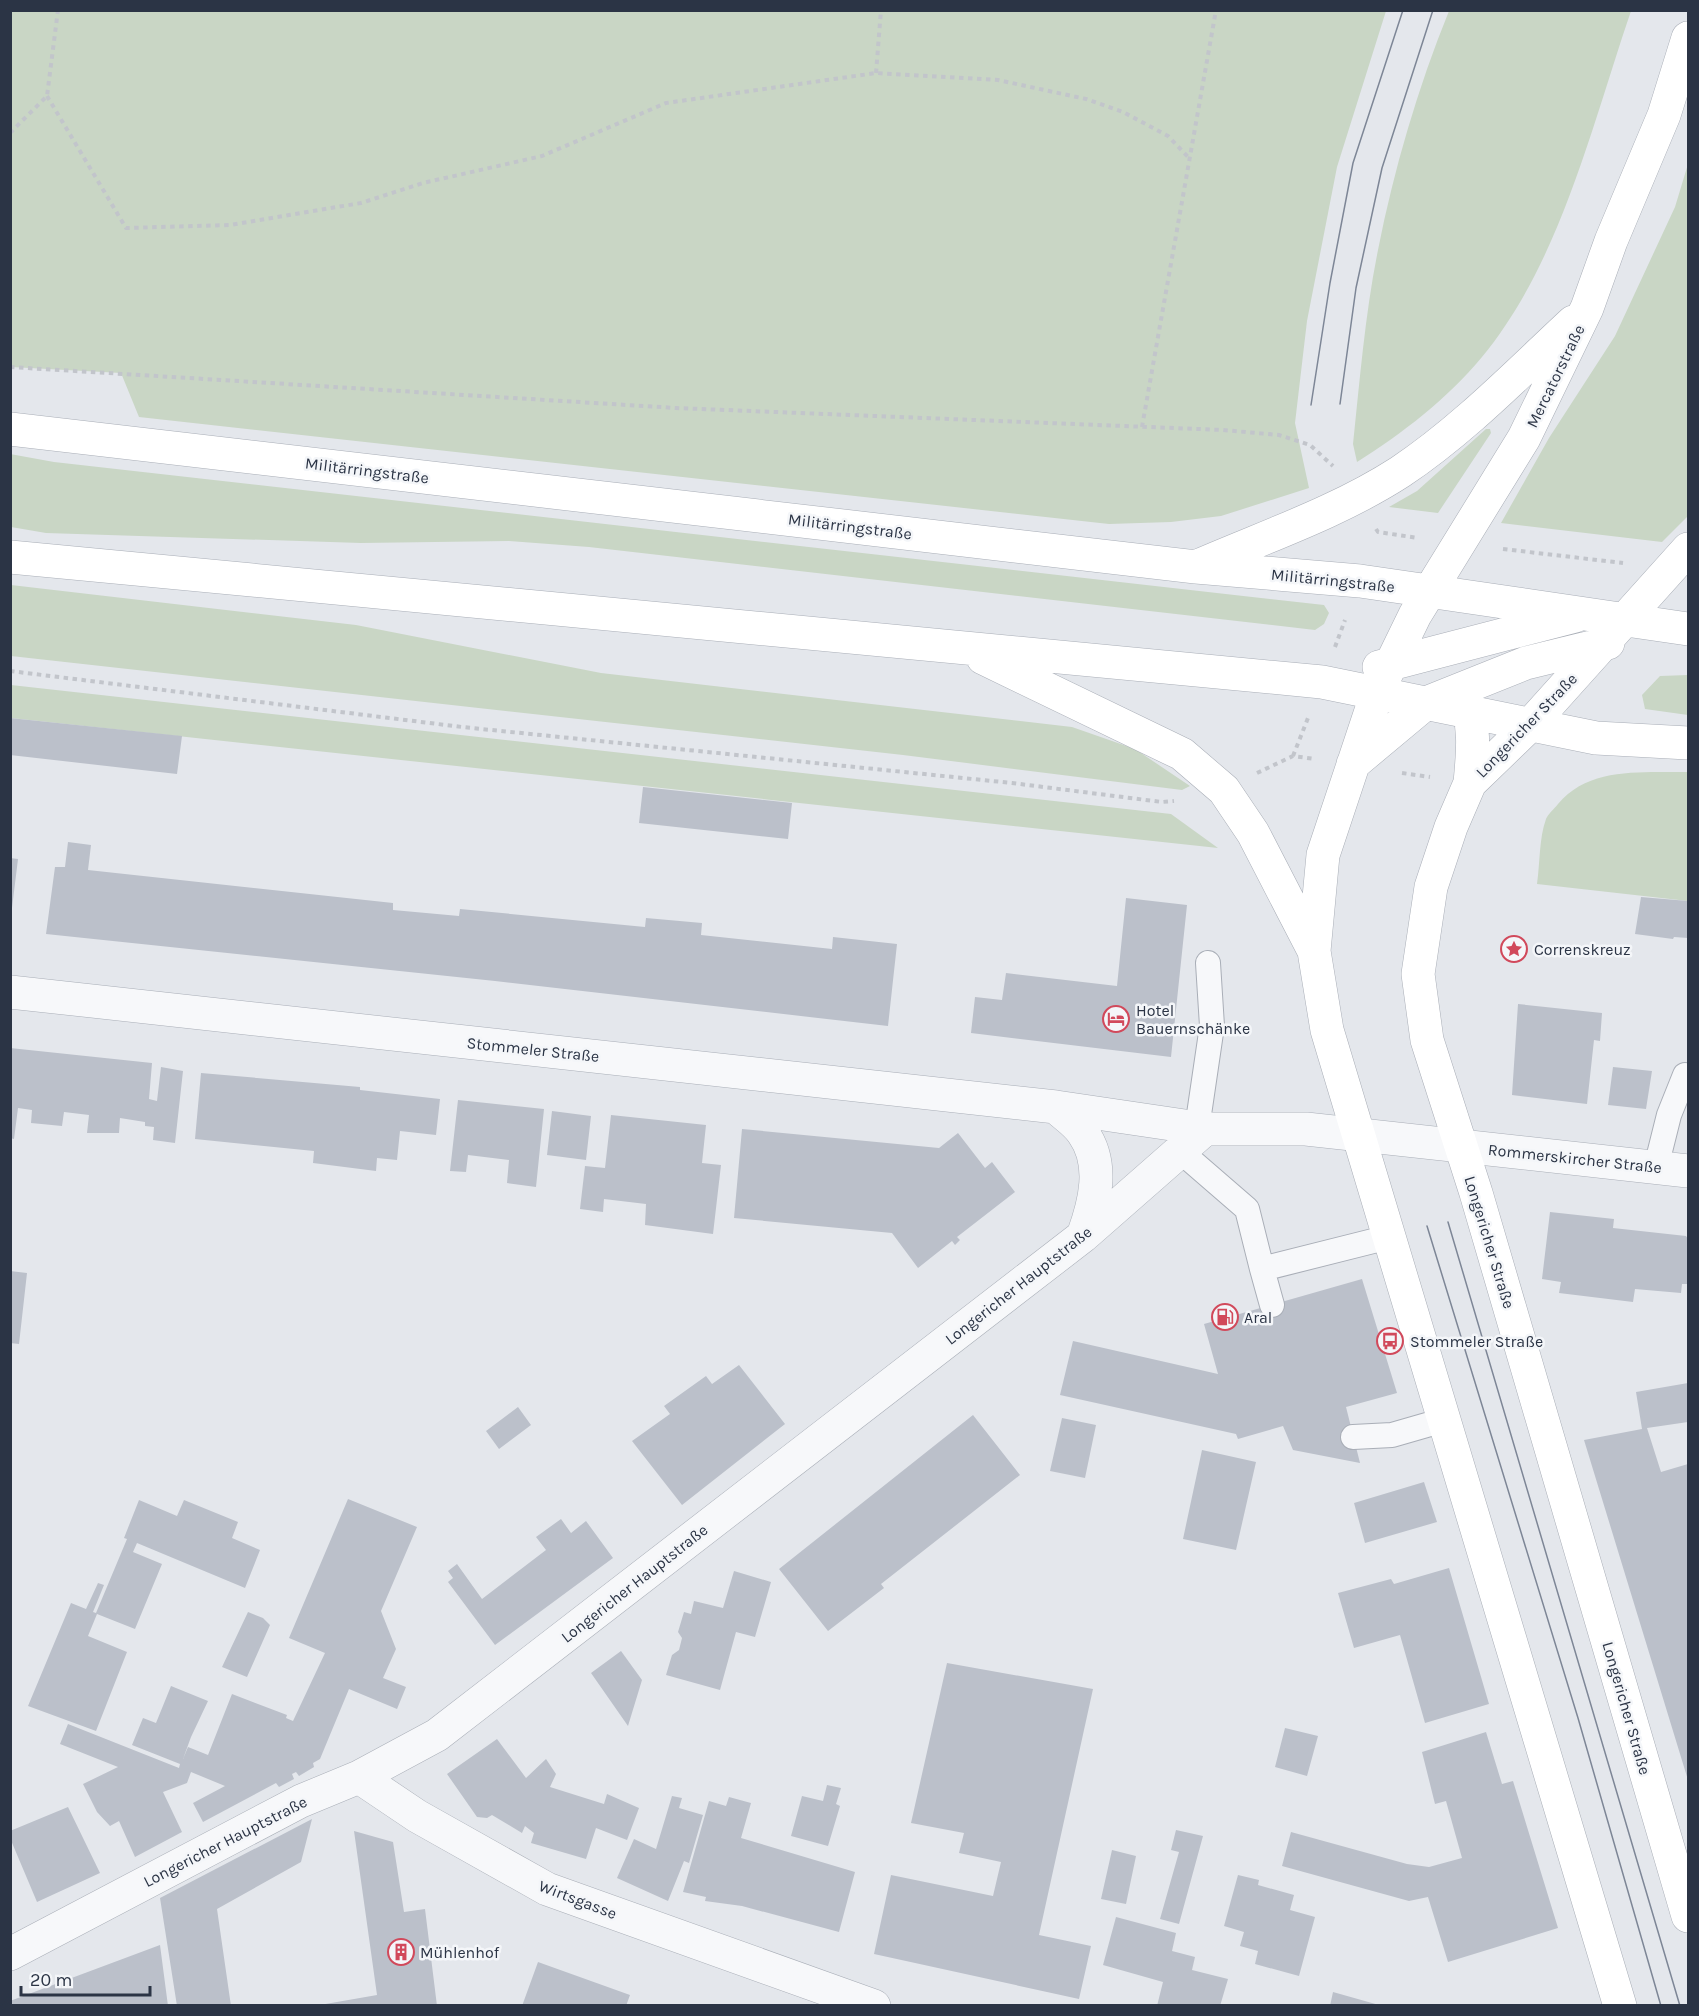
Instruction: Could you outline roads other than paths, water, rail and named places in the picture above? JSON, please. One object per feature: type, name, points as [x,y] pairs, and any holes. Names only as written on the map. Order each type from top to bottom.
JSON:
[{"type":"main road","name":"Mercatorstraße","points":[[1377,693],[1422,603],[1524,438],[1587,309],[1611,241],[1664,115],[1689,38]]},
{"type":"main road","points":[[1196,567],[1356,498],[1401,471],[1481,408],[1587,309]]},
{"type":"main road","name":"Militärringstraße","points":[[10,429],[1196,567],[1360,581],[1422,603],[1586,613],[1687,628]]},
{"type":"main road","points":[[10,557],[1322,682],[1426,703],[1466,701],[1531,724],[1596,738],[1689,743]]},
{"type":"main road","points":[[1322,682],[1586,613],[1680,559]]},
{"type":"main road","points":[[1625,619],[1680,559]]},
{"type":"main road","points":[[1422,603],[1441,650],[1451,664],[1466,701],[1474,741],[1470,783]]},
{"type":"main road","name":"Longericher Straße","points":[[1625,619],[1531,724],[1470,783],[1450,827],[1431,887],[1418,974],[1427,1040],[1461,1145],[1689,1916]]},
{"type":"main road","points":[[1466,701],[1526,663],[1637,634],[1687,628]]},
{"type":"main road","points":[[963,648],[1182,754],[1224,790],[1253,833],[1314,951]]},
{"type":"main road","points":[[1377,693],[1351,765],[1323,855],[1314,951],[1327,1030],[1620,2006]]},
{"type":"main road","points":[[1351,765],[1426,703]]},
{"type":"street","name":"Stommeler Straße","points":[[10,992],[1056,1107],[1194,1136],[1306,1128],[1461,1145]]},
{"type":"street","points":[[1056,1107],[1083,1131],[1096,1157],[1094,1206],[1083,1236]]},
{"type":"street","name":"Longericher Hauptstraße","points":[[10,1954],[301,1801],[359,1777],[437,1735],[1083,1236],[1194,1136]]},
{"type":"street","name":"Rommerskircher Straße","points":[[1461,1145],[1689,1171]]},
{"type":"street","name":"Wirtsgasse","points":[[359,1777],[417,1816],[547,1889],[811,1995],[874,2006]]},
{"type":"lane","points":[[1208,963],[1212,1026],[1194,1136],[1247,1209],[1272,1305]]},
{"type":"lane","points":[[1656,1167],[1669,1115],[1685,1075]]},
{"type":"lane","points":[[1262,1269],[1389,1237]]},
{"type":"lane","points":[[1353,1437],[1392,1435],[1444,1420]]},
{"type":"tram line","points":[[1311,405],[1330,283],[1353,163],[1403,10]]},
{"type":"tram line","points":[[1340,404],[1356,288],[1382,168],[1433,10]]},
{"type":"tram line","points":[[1448,1222],[1680,2006]]},
{"type":"tram line","points":[[1427,1226],[1578,1718],[1661,2006]]},
{"type":"place","name":"Correnskreuz","points":[[1514,949]]},
{"type":"place","name":"Hotel Bauernschänke","points":[[1116,1019]]},
{"type":"place","name":"Aral","points":[[1225,1317]]},
{"type":"place","name":"Stommeler Straße","points":[[1390,1341]]},
{"type":"place","name":"Mühlenhof","points":[[401,1952]]}]
